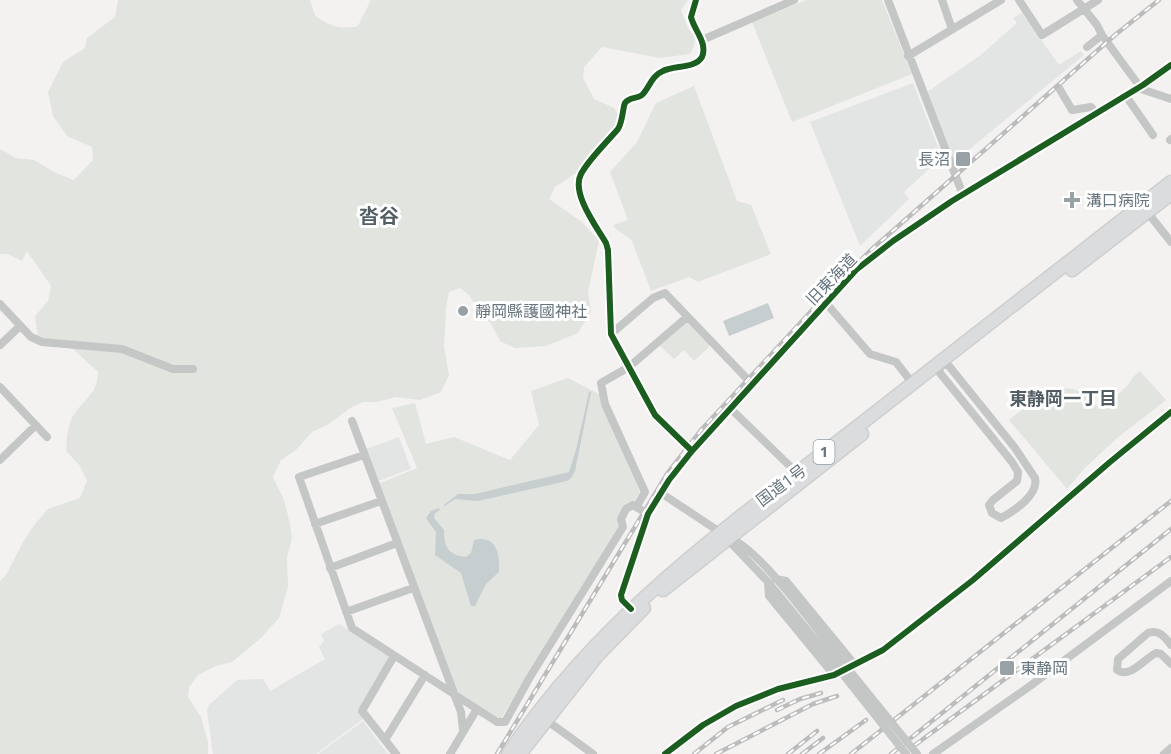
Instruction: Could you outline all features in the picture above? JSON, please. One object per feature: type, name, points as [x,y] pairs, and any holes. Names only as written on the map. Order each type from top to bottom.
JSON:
[{"type":"highway","name":"国道1号","points":[[508,754],[638,614],[724,534],[942,368],[1144,209],[1171,182]]},
{"type":"highway","name":"国道1号","points":[[1144,209],[1171,194]]},
{"type":"highway","name":"国道1号","points":[[520,754],[574,667],[631,609],[797,473],[913,384],[942,368]]},
{"type":"street","points":[[692,451],[655,415],[611,334],[608,250],[581,198],[578,185],[580,174],[623,121],[623,105],[626,101],[642,94],[661,72],[699,60],[704,50],[702,40],[690,17],[696,0]]},
{"type":"street","points":[[702,40],[794,0]]},
{"type":"street","points":[[888,0],[963,195]]},
{"type":"street","points":[[942,0],[952,29]]},
{"type":"street","points":[[908,56],[1001,0]]},
{"type":"street","points":[[1019,0],[1042,35],[1098,0]]},
{"type":"street","points":[[1077,0],[1097,25],[1139,88],[1171,99]]},
{"type":"street","points":[[1087,47],[1102,35]]},
{"type":"street","name":"旧東海道","points":[[631,609],[622,600],[621,595],[648,514],[661,493],[692,451],[856,270],[919,223],[1139,88],[1171,65]]},
{"type":"street","points":[[1059,88],[1072,110],[1091,107],[1097,114]]},
{"type":"street","points":[[1126,96],[1153,135]]},
{"type":"street","points":[[1144,209],[1171,242]]},
{"type":"street","points":[[611,334],[653,298],[666,293],[752,384]]},
{"type":"street","points":[[826,303],[870,354],[896,362],[913,384]]},
{"type":"street","points":[[0,304],[32,337],[42,342],[122,349],[173,369],[192,369]]},
{"type":"street","points":[[637,506],[645,492],[605,404],[601,383],[629,367],[687,317]]},
{"type":"street","points":[[0,345],[20,326]]},
{"type":"street","points":[[942,368],[1015,448],[1035,478],[1034,492],[1001,518],[992,513],[989,505],[1017,481],[1018,472],[942,368]]},
{"type":"street","points":[[0,387],[47,437]]},
{"type":"street","points":[[730,408],[797,473]]},
{"type":"street","points":[[665,754],[703,725],[736,706],[778,689],[834,675],[883,650],[938,609],[1171,412]]},
{"type":"street","points":[[352,421],[463,721],[463,733]]},
{"type":"street","points":[[0,460],[36,425]]},
{"type":"street","points":[[364,455],[299,477],[352,628],[497,722],[505,722],[530,677],[623,527],[622,515],[630,506],[637,506],[648,514]]},
{"type":"street","points":[[1018,476],[1035,478]]},
{"type":"street","points":[[661,493],[724,534],[772,581],[917,754]]},
{"type":"street","points":[[315,524],[381,501]]},
{"type":"street","points":[[330,568],[397,543]]},
{"type":"street","points":[[772,581],[786,581],[855,665]]},
{"type":"street","points":[[772,581],[769,596],[834,675]]},
{"type":"street","points":[[933,754],[1030,686],[1171,581]]},
{"type":"street","points":[[346,612],[413,588]]},
{"type":"street","points":[[1171,645],[1163,635],[1152,631],[1118,659],[1116,664],[1117,670],[1121,673],[1128,673],[1156,653],[1161,654],[1171,664]]},
{"type":"street","points":[[394,656],[362,711],[396,754]]},
{"type":"street","points":[[833,656],[906,754]]},
{"type":"street","points":[[385,740],[425,675]]},
{"type":"street","points":[[450,754],[477,709]]},
{"type":"street","points":[[542,717],[593,754]]},
{"type":"street","points":[[1164,754],[1171,748]]},
{"type":"shaded area","points":[[118,0],[310,0],[315,16],[330,25],[345,28],[358,26],[371,0],[688,0],[681,10],[688,28],[695,37],[690,54],[660,58],[602,47],[584,67],[583,78],[594,99],[614,108],[623,121],[588,165],[555,187],[549,199],[582,222],[599,241],[588,292],[591,311],[578,333],[546,346],[515,348],[500,341],[492,325],[469,295],[460,288],[449,292],[444,347],[449,375],[441,392],[420,400],[396,397],[377,402],[363,402],[312,432],[296,450],[281,460],[273,477],[284,500],[290,524],[292,539],[287,557],[288,587],[279,618],[261,638],[232,662],[216,666],[198,675],[189,687],[188,697],[201,717],[208,742],[208,754],[0,754],[0,581],[6,575],[35,524],[48,509],[80,498],[87,481],[80,466],[66,451],[68,431],[72,417],[96,385],[98,372],[72,348],[38,337],[35,316],[48,301],[51,286],[27,251],[22,261],[7,254],[0,254],[0,149],[16,158],[34,160],[74,180],[93,160],[92,147],[67,136],[53,116],[48,92],[63,62],[85,48],[87,38],[115,17]]},
{"type":"shaded area","points":[[807,0],[882,0],[912,74],[792,122],[752,22]]},
{"type":"shaded area","points":[[1022,13],[1059,65],[1081,51],[1084,55],[954,162],[927,92],[982,54],[1017,23],[1013,18]]},
{"type":"shaded area","points":[[913,83],[942,157],[904,192],[909,199],[860,246],[810,122]]},
{"type":"shaded area","points":[[694,86],[737,201],[751,205],[771,254],[698,282],[689,277],[651,291],[632,241],[613,225],[628,220],[610,172],[637,142],[656,103]]},
{"type":"shaded area","points":[[768,303],[774,318],[729,336],[723,321]]},
{"type":"shaded area","points":[[686,321],[709,343],[709,347],[694,361],[684,350],[674,359],[659,345]]},
{"type":"shaded area","points":[[1140,371],[1166,400],[1116,439],[1085,468],[1067,489],[1009,420],[1041,395],[1059,389],[1069,388],[1082,392],[1100,409],[1116,401],[1118,394]]},
{"type":"shaded area","points":[[568,378],[599,394],[640,492],[500,720],[454,689],[378,484],[417,468],[392,408],[415,403],[426,444],[454,437],[510,460],[539,425],[531,391]]},
{"type":"shaded area","points":[[589,392],[591,392],[575,471],[567,481],[478,501],[455,499],[444,505],[458,494],[475,494],[569,472]]},
{"type":"shaded area","points":[[399,437],[411,469],[378,481],[366,449]]},
{"type":"shaded area","points":[[439,508],[434,518],[444,530],[446,545],[451,552],[466,557],[471,553],[474,540],[482,539],[488,540],[496,547],[499,572],[486,584],[475,606],[471,606],[461,573],[435,555],[436,532],[426,518],[431,511]]},
{"type":"shaded area","points":[[339,624],[391,657],[363,719],[316,754],[213,754],[207,711],[209,705],[237,680],[263,679],[270,691],[325,659],[319,647],[324,641],[321,634]]},
{"type":"shaded area","points":[[363,721],[388,754],[318,754]]},
{"type":"railway","points":[[497,754],[667,474],[702,429],[871,250],[1115,35],[1159,0]]},
{"type":"railway","points":[[851,754],[1171,501]]},
{"type":"railway","points":[[891,754],[1171,529]]},
{"type":"railway","points":[[915,745],[1171,557]]},
{"type":"railway","points":[[777,710],[800,699],[821,693]]},
{"type":"railway","points":[[716,754],[813,704],[837,696]]},
{"type":"railway","points":[[694,754],[728,727],[783,700]]},
{"type":"railway","points":[[819,754],[866,720]]},
{"type":"railway","points":[[788,754],[817,731]]},
{"type":"railway","points":[[802,754],[823,738]]},
{"type":"cycle path","points":[[692,451],[655,415],[611,334],[608,250],[582,200],[579,182],[589,162],[618,129],[627,101],[642,95],[659,73],[689,65],[699,61],[702,57],[702,42],[691,17],[696,0]]},
{"type":"cycle path","points":[[631,609],[622,600],[621,595],[648,514],[669,480],[692,451],[856,270],[893,241],[952,201],[1143,85],[1171,65]]},
{"type":"cycle path","points":[[665,754],[703,725],[736,706],[778,689],[834,675],[883,650],[973,580],[1171,412]]},
{"type":"place","name":"長沼","points":[[963,159]]},
{"type":"place","name":"溝口病院","points":[[1072,200]]},
{"type":"place","name":"靜岡縣護國神社","points":[[463,311]]},
{"type":"place","name":"東静岡","points":[[1007,668]]},
{"type":"district","name":"沓谷","points":[[379,216]]},
{"type":"district","name":"東静岡一丁目","points":[[1063,399]]}]
